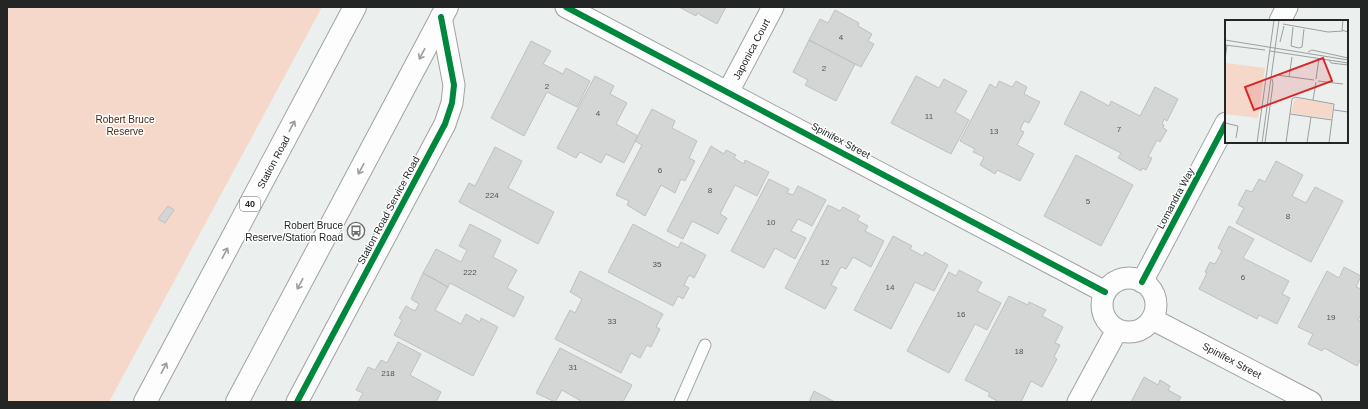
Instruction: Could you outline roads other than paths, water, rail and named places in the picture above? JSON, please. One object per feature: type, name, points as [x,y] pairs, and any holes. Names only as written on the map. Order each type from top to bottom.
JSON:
[{"type":"main road","name":"Station Road","points":[[145,402],[356,7]]},
{"type":"main road","points":[[237,402],[444,12]]},
{"type":"street","name":"Spinifex Street","points":[[566,7],[1105,292]]},
{"type":"street","name":"Japonica Court","points":[[728,92],[773,7]]},
{"type":"street","points":[[1280,20],[1287,7]]},
{"type":"street","name":"Station Road Service Road","points":[[298,402],[445,124],[452,103],[454,85],[444,12]]},
{"type":"street","name":"Lomandra Way","points":[[1142,282],[1225,125]]},
{"type":"street","points":[[1134,279],[1142,282],[1149,287],[1154,298],[1155,311],[1152,318],[1147,325],[1133,332],[1117,330],[1104,318],[1102,300],[1105,292],[1118,280],[1134,279]]},
{"type":"street","name":"Spinifex Street","points":[[1152,318],[1311,402]]},
{"type":"street","points":[[1078,402],[1117,330]]},
{"type":"lane","points":[[680,402],[705,345]]},
{"type":"place","name":"Robert Bruce Reserve/Station Road","points":[[356,231]]},
{"type":"park label","name":"Robert Bruce Reserve","points":[[125,124]]}]
